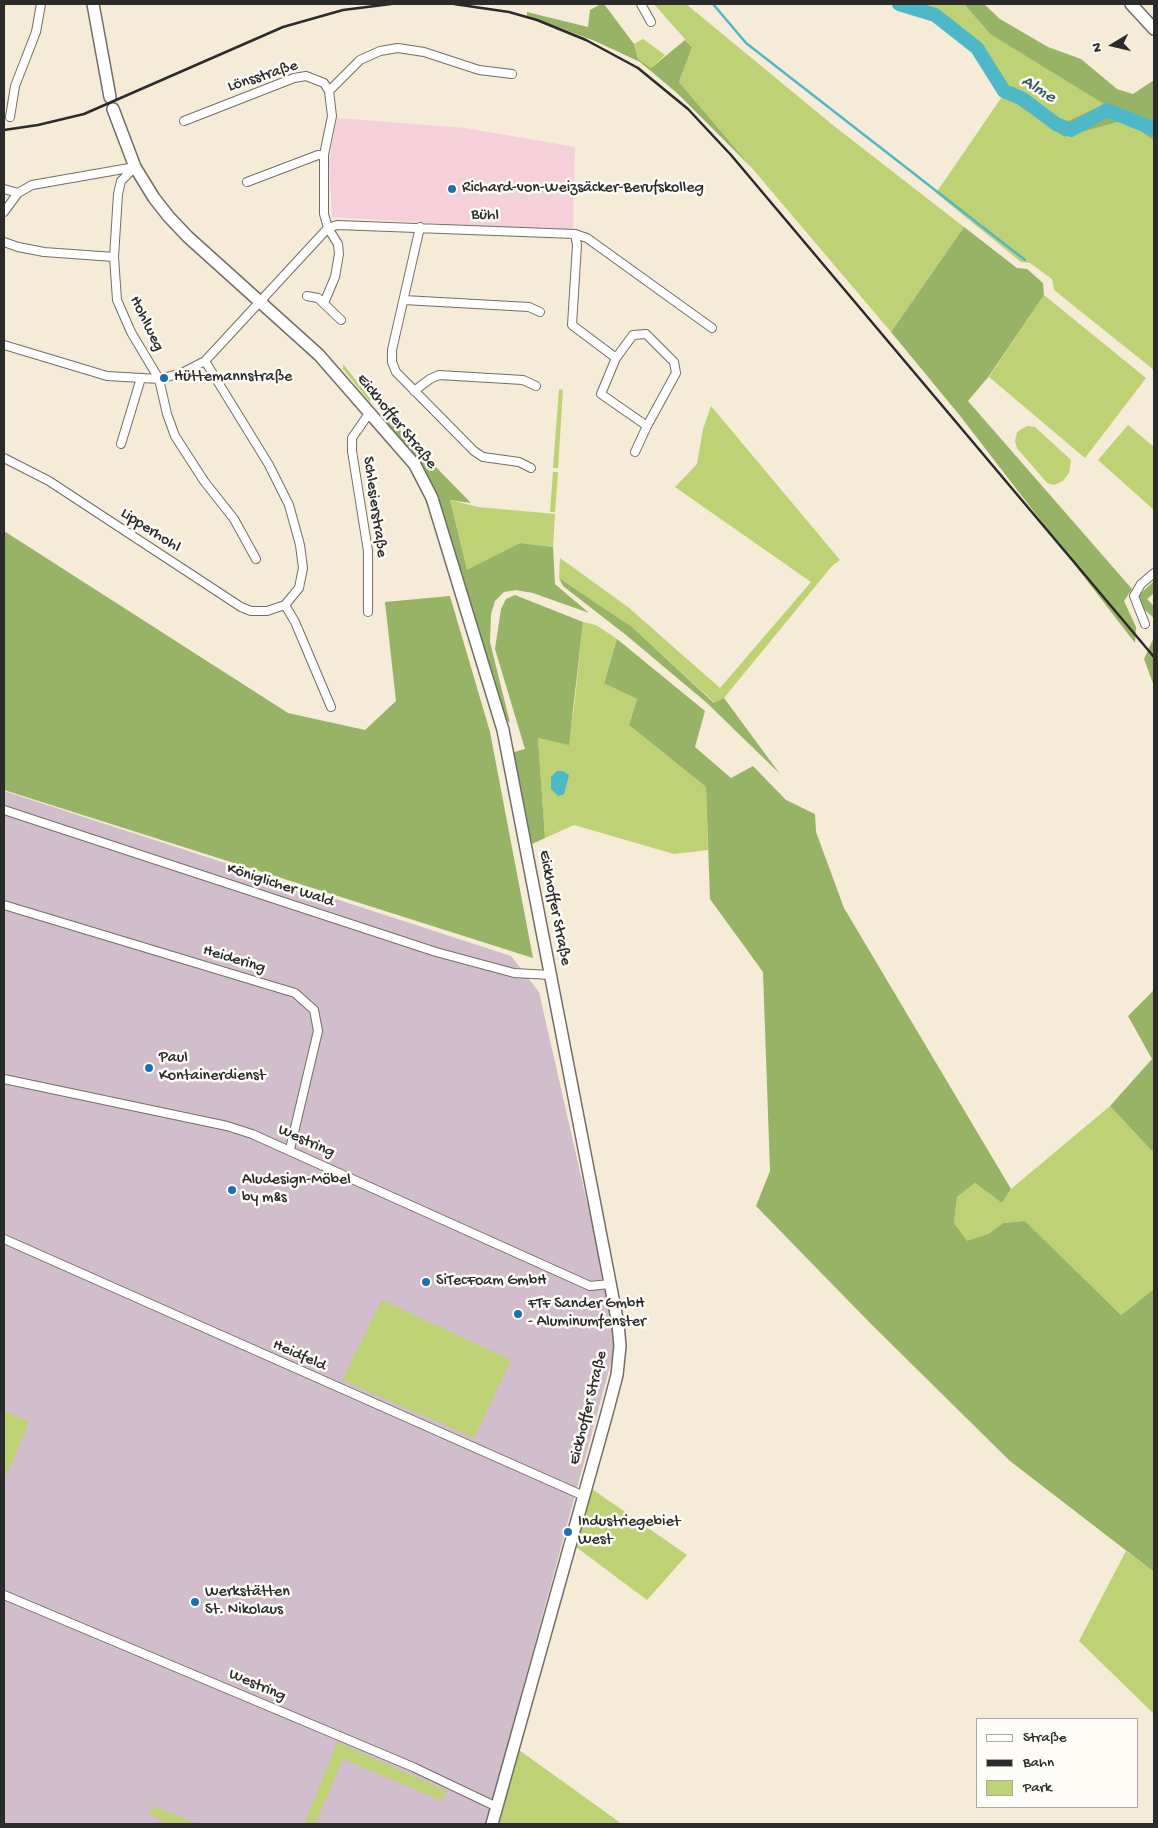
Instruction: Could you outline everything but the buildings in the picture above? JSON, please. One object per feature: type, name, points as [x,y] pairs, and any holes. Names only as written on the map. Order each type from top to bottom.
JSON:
[{"type":"main road","name":"Eickhoffer Straße","points":[[93,4],[111,103],[135,167],[154,198],[175,223],[319,355],[415,465],[432,498],[503,730],[610,1284],[619,1333],[620,1358],[584,1496],[492,1824]]},
{"type":"main road","points":[[1132,4],[1154,29]]},
{"type":"street","points":[[10,117],[15,86],[36,32],[41,4]]},
{"type":"street","points":[[641,4],[651,22]]},
{"type":"street","points":[[324,303],[335,277],[339,254],[338,244],[328,228],[324,214],[324,155],[332,116],[329,91],[360,60],[380,51],[398,48],[424,52],[479,70],[512,74]]},
{"type":"street","name":"Lönsstraße","points":[[184,121],[294,78],[306,76],[316,79],[324,83],[329,91]]},
{"type":"street","points":[[247,182],[318,155],[324,155]]},
{"type":"street","points":[[4,212],[18,192],[42,182],[135,167]]},
{"type":"street","name":"Hohlweg","points":[[135,167],[121,181],[118,194],[114,257],[118,300],[131,332],[159,379],[167,414],[175,436],[204,481],[234,519],[256,559]]},
{"type":"street","points":[[4,189],[18,192]]},
{"type":"street","name":"Bühl","points":[[328,228],[338,225],[369,224],[575,234],[587,238],[674,303],[712,328]]},
{"type":"street","points":[[420,227],[392,350],[392,362],[396,372],[483,457],[519,462],[531,468]]},
{"type":"street","points":[[4,345],[107,376],[159,379],[182,373],[205,361],[328,228]]},
{"type":"street","points":[[575,234],[577,244],[572,325],[616,358]]},
{"type":"street","points":[[4,242],[18,248],[44,252],[114,257]]},
{"type":"street","points":[[307,296],[318,298],[341,320]]},
{"type":"street","points":[[404,300],[529,307],[540,312]]},
{"type":"street","points":[[635,452],[676,373],[674,362],[646,334],[633,335],[616,358],[602,394],[647,426]]},
{"type":"street","points":[[205,361],[269,465],[289,506],[300,545],[302,568],[299,588],[285,605],[295,622],[330,707]]},
{"type":"street","points":[[414,391],[439,375],[523,380],[536,386]]},
{"type":"street","points":[[122,444],[141,378]]},
{"type":"street","name":"Schlesierstraße","points":[[368,612],[368,550],[352,451],[352,438],[370,412]]},
{"type":"street","name":"Lipperhohl","points":[[4,458],[49,482],[241,607],[251,611],[267,611],[285,605]]},
{"type":"street","points":[[1145,624],[1134,596],[1141,584],[1154,573]]},
{"type":"street","name":"Königlicher Wald","points":[[4,810],[436,952],[514,973],[551,975]]},
{"type":"street","name":"Heidering","points":[[4,905],[295,993],[314,1010],[318,1031],[290,1149]]},
{"type":"street","name":"Westring","points":[[4,1079],[227,1126],[290,1149],[590,1286],[610,1284]]},
{"type":"street","name":"Heidfeld","points":[[4,1239],[584,1496]]},
{"type":"street","name":"Westring","points":[[4,1595],[413,1767],[497,1807]]},
{"type":"shaded area","name":"Richard-von-Weizsäcker-Berufskolleg","points":[[337,118],[465,128],[575,147],[573,232],[332,217],[329,162]]},
{"type":"shaded area","points":[[4,791],[511,956],[539,992],[596,1242],[616,1344],[486,1824],[4,1824]]},
{"type":"green space","points":[[604,4],[634,44],[638,59],[651,68],[685,40],[692,47],[679,82],[752,168],[677,93],[640,62],[595,41],[527,16],[527,12],[588,27],[590,10]]},
{"type":"green space","points":[[654,4],[686,4],[834,126],[964,227],[891,332],[679,82],[692,47]]},
{"type":"green space","points":[[914,4],[964,4],[990,34],[1105,104],[1066,122],[1013,86],[1006,97],[1064,137],[1125,120],[1154,141],[1154,370],[1054,290],[1052,279],[1030,263],[1021,262],[936,193],[1008,88],[981,47],[936,12]]},
{"type":"green space","points":[[964,4],[984,4],[1000,19],[1048,47],[1081,59],[1117,89],[1133,94],[1154,80],[1154,141],[1125,120],[1064,137],[1006,97],[1013,86],[1066,122],[1104,104],[990,34]]},
{"type":"green space","points":[[643,39],[665,55],[651,68],[638,59],[634,44]]},
{"type":"green space","points":[[964,227],[1017,268],[1027,269],[1043,283],[1044,295],[989,376],[968,401],[1132,589],[1124,601],[1136,627],[1135,643],[961,417],[891,332]]},
{"type":"green space","points":[[1044,295],[1146,378],[1085,458],[989,377]]},
{"type":"green space","points":[[343,364],[371,399],[370,402],[343,369]]},
{"type":"green space","points":[[559,389],[563,390],[558,468],[553,468]]},
{"type":"green space","points":[[711,406],[840,560],[832,566],[724,698],[715,703],[632,627],[559,578],[560,558],[628,607],[720,688],[811,582],[675,487],[697,464],[703,429]]},
{"type":"green space","points":[[388,418],[471,503],[450,500],[467,570],[520,543],[553,547],[555,584],[589,613],[533,593],[516,590],[504,592],[495,601],[491,614],[490,642],[510,723],[502,716],[471,605],[435,494],[418,462],[385,422]]},
{"type":"green space","points":[[1128,425],[1154,447],[1154,510],[1098,460]]},
{"type":"green space","points":[[1027,426],[1035,427],[1071,460],[1069,473],[1063,481],[1054,485],[1047,483],[1017,448],[1015,441],[1017,432]]},
{"type":"green space","points":[[553,472],[558,472],[555,512],[550,512]]},
{"type":"green space","points":[[450,500],[478,507],[555,514],[553,547],[520,543],[467,571]]},
{"type":"green space","points":[[4,531],[288,713],[365,730],[396,701],[385,602],[450,596],[490,732],[533,958],[4,790]]},
{"type":"green space","points":[[559,578],[632,627],[714,703],[724,698],[780,774],[707,703],[626,635],[563,586]]},
{"type":"green space","points":[[1154,581],[1154,593],[1147,599],[1154,606],[1154,618],[1139,605],[1138,600],[1139,595]]},
{"type":"green space","points":[[515,595],[583,622],[569,745],[538,738],[545,838],[532,844],[511,753],[525,749],[495,649],[501,609],[506,599]]},
{"type":"green space","points":[[583,622],[596,625],[617,639],[604,682],[637,699],[629,725],[706,787],[708,850],[674,854],[574,825],[545,838],[538,738],[568,744],[574,708]]},
{"type":"green space","points":[[1154,637],[1154,686],[1144,659]]},
{"type":"green space","points":[[617,639],[705,711],[695,747],[731,778],[753,766],[786,800],[815,814],[816,832],[844,908],[1011,1189],[1002,1203],[975,1183],[957,1197],[954,1223],[967,1241],[988,1234],[1003,1223],[1025,1221],[1121,1315],[1154,1289],[1154,1572],[1010,1461],[871,1324],[756,1206],[770,1171],[763,972],[710,899],[706,787],[629,725],[637,699],[604,683]]},
{"type":"green space","points":[[1154,990],[1154,1153],[1110,1106],[1152,1059],[1128,1016]]},
{"type":"green space","points":[[1110,1106],[1154,1153],[1154,1289],[1121,1315],[1025,1221],[1003,1223],[988,1234],[967,1242],[954,1223],[957,1197],[975,1183],[1002,1203],[1011,1189]]},
{"type":"green space","points":[[382,1300],[511,1360],[474,1438],[342,1380]]},
{"type":"green space","points":[[4,1411],[29,1422],[4,1481]]},
{"type":"green space","points":[[592,1489],[687,1555],[647,1600],[576,1547],[575,1543]]},
{"type":"green space","points":[[1126,1551],[1154,1572],[1154,1714],[1079,1641]]},
{"type":"green space","points":[[337,1742],[447,1791],[442,1801],[343,1759],[315,1824],[304,1824]]},
{"type":"green space","points":[[519,1750],[622,1824],[499,1824]]},
{"type":"green space","points":[[154,1806],[197,1824],[166,1824],[150,1813]]},
{"type":"water","points":[[557,771],[563,771],[569,775],[564,794],[558,796],[551,789],[551,777]]},
{"type":"waterway","points":[[713,4],[746,43],[1025,260]]},
{"type":"waterway","name":"Alme","points":[[899,4],[935,15],[977,48],[1004,91],[1023,99],[1056,124],[1071,130],[1107,110],[1154,129]]},
{"type":"railway","points":[[4,130],[38,125],[84,114],[283,27],[343,10],[391,4]]},
{"type":"railway","points":[[454,4],[509,12],[537,20],[586,40],[638,68],[688,109],[731,155],[1154,657]]},
{"type":"place","name":"Richard-von-Weizsäcker-Berufskolleg","points":[[452,189]]},
{"type":"place","name":"Hüttemannstraße","points":[[164,378]]},
{"type":"place","name":"Paul Kontainerdienst","points":[[149,1068]]},
{"type":"place","name":"Aludesign-Möbel by m&s","points":[[232,1190]]},
{"type":"place","name":"SiTecFoam GmbH","points":[[426,1282]]},
{"type":"place","name":"FTF Sander GmbH - Aluminumfenster","points":[[518,1314]]},
{"type":"place","name":"Industriegebiet West","points":[[568,1532]]},
{"type":"place","name":"Werkstätten St. Nikolaus","points":[[195,1602]]}]
